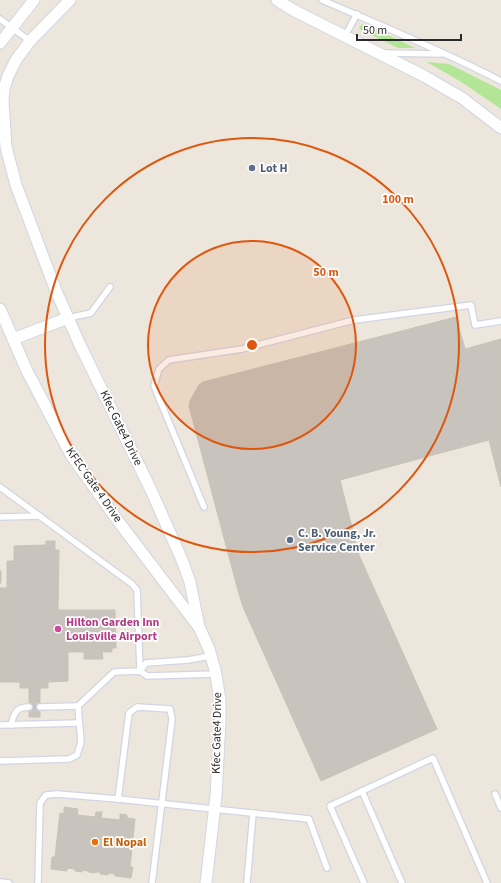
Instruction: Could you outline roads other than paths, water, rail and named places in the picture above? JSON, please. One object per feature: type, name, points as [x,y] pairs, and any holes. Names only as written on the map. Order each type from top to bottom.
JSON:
[{"type":"street","points":[[0,43],[34,0]]},
{"type":"street","name":"Kfec Gate4 Drive","points":[[70,0],[30,41],[16,60],[8,76],[1,101],[6,147],[16,186],[56,291],[151,490],[182,560],[190,582],[199,627],[209,649],[216,674],[220,699],[220,714],[214,809],[206,883]]},
{"type":"street","points":[[277,0],[295,11],[424,76],[462,98],[501,128]]},
{"type":"street","name":"KFEC Gate 4 Drive","points":[[0,309],[27,371],[71,455],[118,521],[199,627]]},
{"type":"street","points":[[13,339],[68,318]]},
{"type":"lane","points":[[322,0],[357,14],[501,81]]},
{"type":"lane","points":[[345,36],[357,14]]},
{"type":"lane","points":[[0,19],[30,41]]},
{"type":"lane","points":[[377,53],[443,54]]},
{"type":"lane","points":[[68,318],[91,312],[110,287]]},
{"type":"lane","points":[[204,507],[154,386],[160,369],[169,360],[242,349],[354,320],[471,305],[475,325],[501,321]]},
{"type":"lane","points":[[0,487],[132,584],[137,590],[140,670],[147,676],[216,674]]},
{"type":"lane","points":[[0,518],[40,516]]},
{"type":"lane","points":[[40,707],[78,706],[114,672],[140,670],[146,663],[188,660],[210,656]]},
{"type":"lane","points":[[0,761],[69,759],[77,755],[80,742],[78,706]]},
{"type":"lane","points":[[11,725],[14,714],[22,707],[29,707]]},
{"type":"lane","points":[[118,799],[129,713],[137,707],[170,709],[172,719],[152,883]]},
{"type":"lane","points":[[0,725],[78,723]]},
{"type":"lane","points":[[364,883],[330,806],[433,758],[487,883]]},
{"type":"lane","points":[[362,791],[402,883]]},
{"type":"lane","points":[[38,883],[40,802],[46,795],[57,794],[162,803],[309,819],[327,868]]},
{"type":"lane","points":[[495,794],[501,808]]},
{"type":"lane","points":[[247,883],[253,813]]},
{"type":"lane","points":[[0,882],[9,883]]},
{"type":"place","name":"Lot H","points":[[252,168]]},
{"type":"place","name":"C. B. Young, Jr. Service Center","points":[[290,540]]},
{"type":"place","name":"Hilton Garden Inn Louisville Airport","points":[[58,629]]},
{"type":"place","name":"El Nopal","points":[[95,842]]}]
